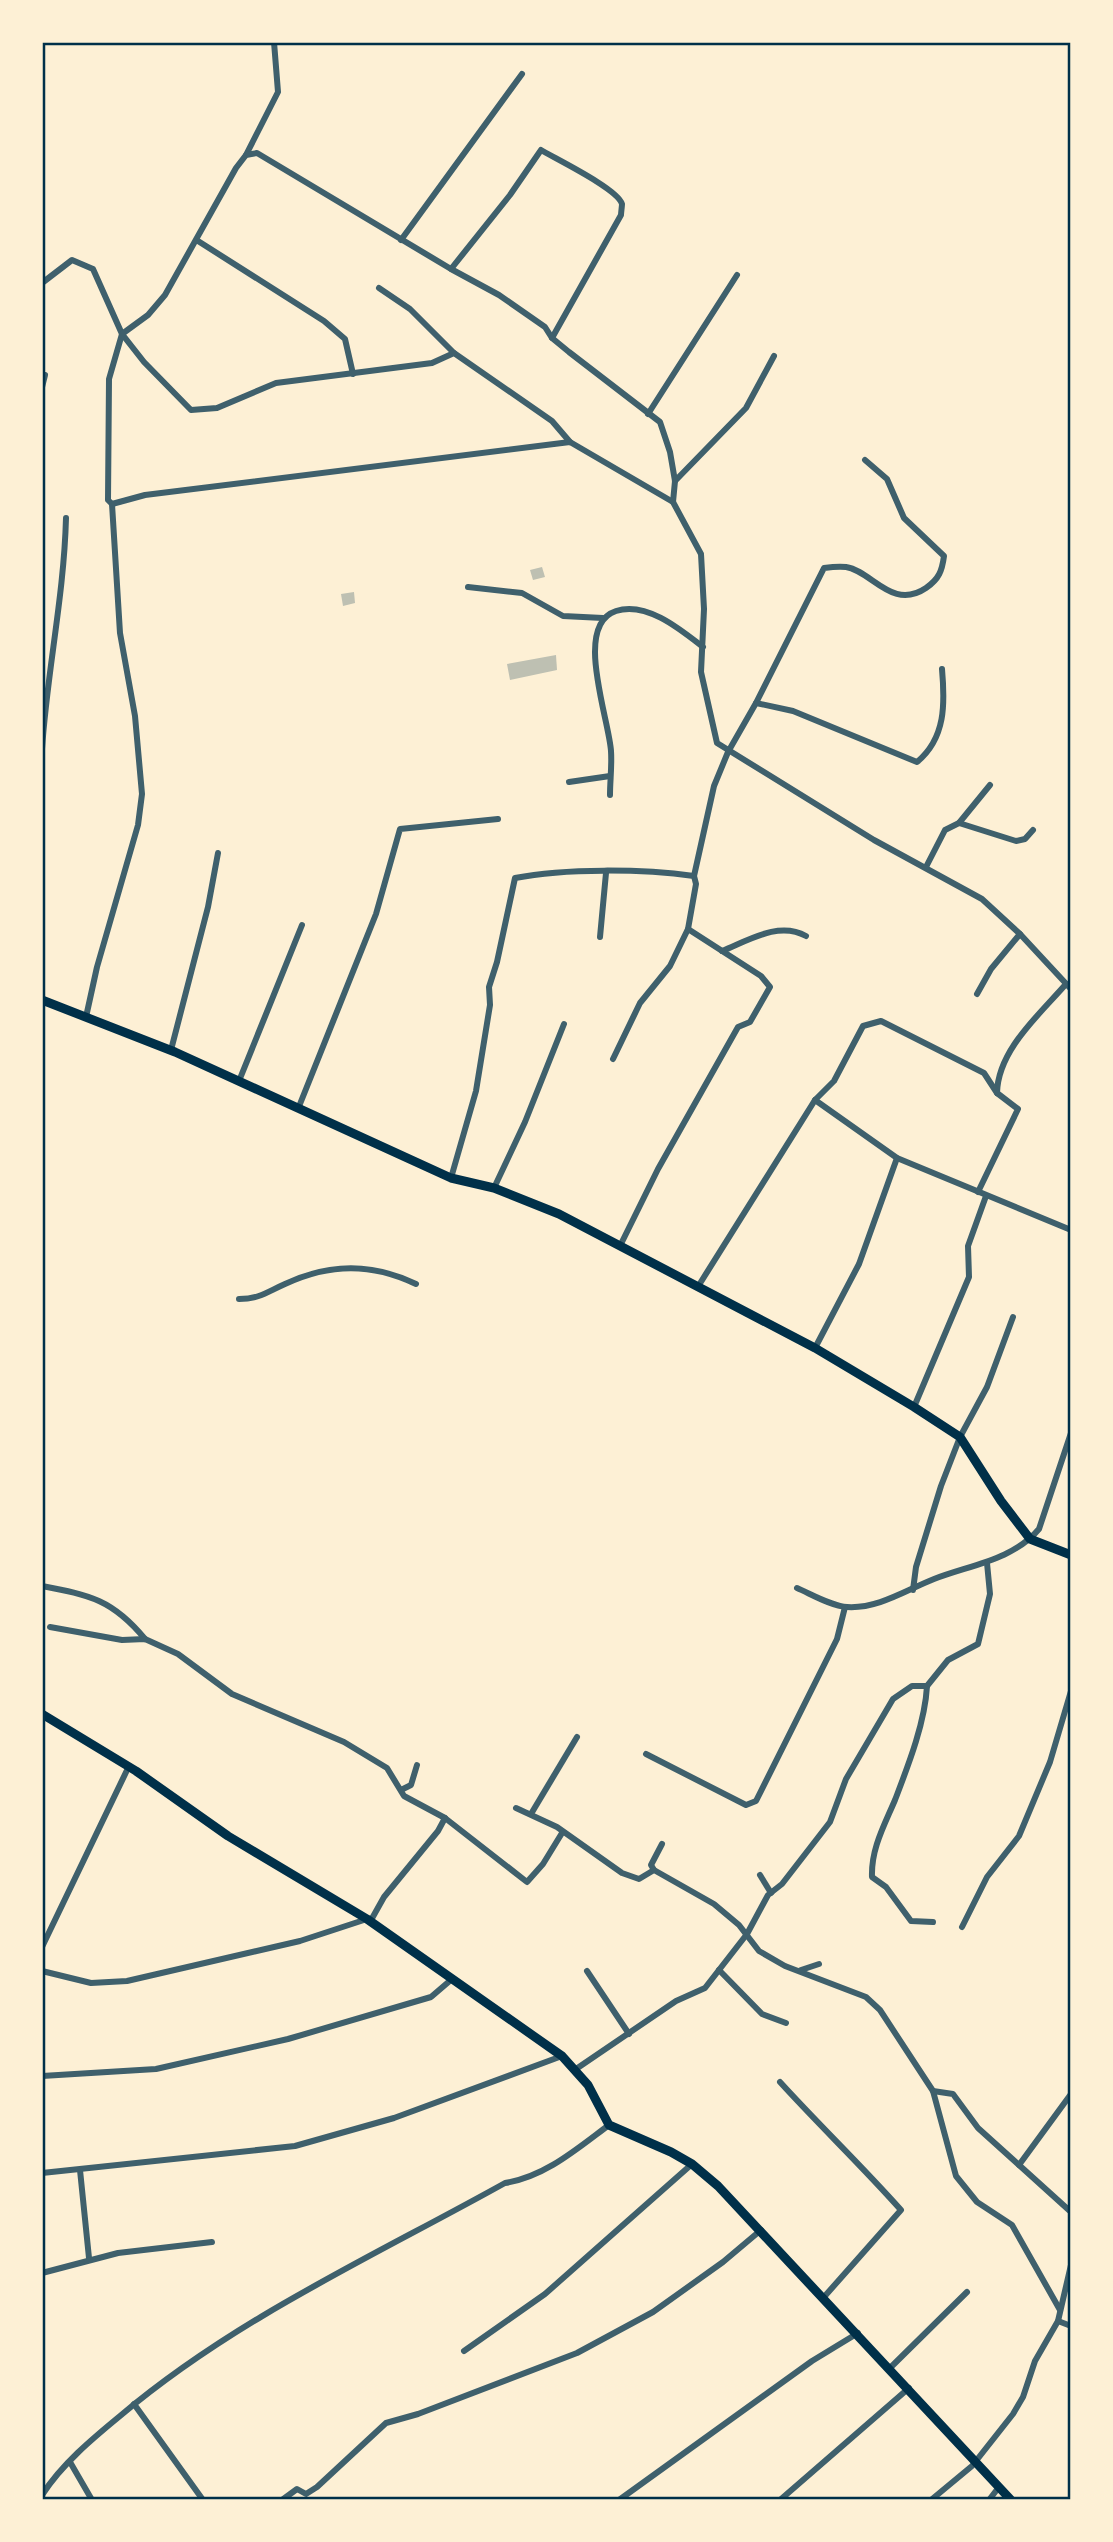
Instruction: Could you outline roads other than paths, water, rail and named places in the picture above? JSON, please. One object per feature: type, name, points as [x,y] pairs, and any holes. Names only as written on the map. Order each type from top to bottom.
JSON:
[{"type":"main road","points":[[42,1000],[171,1050],[451,1178],[494,1188],[559,1214],[699,1285],[815,1348],[960,1437],[1000,1501],[1030,1539],[1071,1555]]},
{"type":"main road","points":[[42,1714],[129,1766],[228,1836],[368,1920],[562,2056],[576,2069],[609,2125],[692,2164],[762,2230],[1011,2500]]},
{"type":"street","points":[[86,1017],[97,967],[138,825],[142,794],[135,716],[120,633],[112,504],[108,500],[109,379],[121,334],[148,315],[164,295],[198,241],[278,92],[274,42]]},
{"type":"street","points":[[401,240],[522,74]]},
{"type":"street","points":[[451,270],[510,195],[541,150],[588,177],[618,198],[622,205],[621,215],[552,338]]},
{"type":"street","points":[[246,155],[257,153],[451,270],[499,295],[545,327],[552,338],[660,422],[670,452],[675,481],[673,502]]},
{"type":"street","points":[[198,241],[324,321],[345,340],[353,374]]},
{"type":"street","points":[[42,283],[72,260],[93,269],[121,334],[191,410],[217,408],[276,383],[432,363],[454,353]]},
{"type":"street","points":[[648,414],[737,275]]},
{"type":"street","points":[[379,288],[410,309],[454,353],[552,421],[570,442],[673,502],[701,554],[704,609],[701,672],[717,743],[874,839],[982,899],[1020,934],[1069,986],[1017,1042],[997,1073],[997,1093]]},
{"type":"street","points":[[675,481],[746,408],[774,356]]},
{"type":"street","points":[[42,387],[45,375]]},
{"type":"street","points":[[112,504],[145,495],[570,442]]},
{"type":"street","points":[[613,1059],[640,1003],[670,965],[688,929],[696,884],[694,876],[715,786],[728,751],[756,703],[824,568],[848,567],[893,593],[908,594],[922,591],[935,582],[942,571],[944,556],[904,518],[887,479],[865,460]]},
{"type":"street","points":[[42,750],[48,671],[62,588],[66,518]]},
{"type":"street","points":[[468,587],[522,593],[563,615],[603,618],[626,608],[646,612],[663,619],[702,647]]},
{"type":"street","points":[[603,618],[594,642],[611,749],[610,795]]},
{"type":"street","points":[[756,703],[793,711],[917,762],[929,749],[942,723],[945,706],[942,669]]},
{"type":"street","points":[[569,782],[610,776]]},
{"type":"street","points":[[926,867],[940,836],[959,823],[990,785]]},
{"type":"street","points":[[298,1109],[376,914],[400,829],[498,819]]},
{"type":"street","points":[[959,823],[1016,841],[1025,839],[1033,830]]},
{"type":"street","points":[[171,1050],[208,907],[218,853]]},
{"type":"street","points":[[451,1178],[476,1091],[491,1005],[489,987],[515,878],[537,874],[606,873],[694,876]]},
{"type":"street","points":[[600,937],[606,873]]},
{"type":"street","points":[[239,1081],[302,925]]},
{"type":"street","points":[[722,951],[769,932],[792,928],[807,936]]},
{"type":"street","points":[[620,1246],[658,1169],[738,1027],[750,1022],[770,987],[761,976],[688,929]]},
{"type":"street","points":[[978,994],[991,969],[1020,934]]},
{"type":"street","points":[[699,1285],[816,1100],[834,1081],[863,1026],[881,1021],[984,1073],[997,1093],[1018,1109],[978,1192]]},
{"type":"street","points":[[494,1188],[525,1122],[564,1024]]},
{"type":"street","points":[[816,1100],[897,1158],[1071,1230]]},
{"type":"street","points":[[815,1348],[859,1264],[897,1158]]},
{"type":"street","points":[[915,1407],[969,1277],[968,1246],[986,1196]]},
{"type":"street","points":[[239,1299],[258,1299],[319,1270],[357,1268],[389,1271],[416,1284]]},
{"type":"street","points":[[913,1590],[916,1567],[960,1437],[987,1387],[1013,1317]]},
{"type":"street","points":[[797,1588],[845,1607],[884,1601],[934,1579],[987,1563],[1030,1539],[1039,1529],[1071,1433]]},
{"type":"street","points":[[933,1922],[911,1921],[886,1887],[873,1877],[871,1858],[897,1793],[926,1702],[927,1686],[948,1660],[978,1644],[990,1594],[987,1563]]},
{"type":"street","points":[[42,1586],[80,1593],[112,1606],[145,1639],[178,1654],[232,1694],[344,1742],[387,1768],[404,1796],[445,1818],[527,1882],[543,1864],[562,1833]]},
{"type":"street","points":[[646,1754],[746,1805],[756,1801],[837,1639],[845,1607]]},
{"type":"street","points":[[50,1627],[122,1640],[145,1639]]},
{"type":"street","points":[[576,2069],[676,2001],[705,1988],[747,1934],[771,1893],[782,1884],[830,1822],[846,1779],[893,1699],[912,1686],[927,1686]]},
{"type":"street","points":[[961,1927],[987,1877],[1019,1836],[1062,1727],[1071,1691]]},
{"type":"street","points":[[531,1814],[577,1737]]},
{"type":"street","points":[[401,1790],[411,1786],[417,1765]]},
{"type":"street","points":[[42,1947],[129,1766]]},
{"type":"street","points":[[516,1808],[562,1833],[622,1873],[639,1879],[654,1870]]},
{"type":"street","points":[[42,1971],[91,1983],[127,1981],[300,1941],[368,1920],[445,1818]]},
{"type":"street","points":[[662,1844],[652,1865],[654,1870],[714,1904],[747,1934],[759,1951],[785,1966],[866,1997],[880,2010],[933,2091],[956,2176],[977,2202],[1012,2225],[1060,2310]]},
{"type":"street","points":[[760,1875],[771,1893]]},
{"type":"street","points":[[801,1970],[819,1964]]},
{"type":"street","points":[[719,1970],[762,2014],[786,2023]]},
{"type":"street","points":[[587,1971],[629,2034]]},
{"type":"street","points":[[42,2076],[156,2069],[288,2039],[431,1997],[452,1979]]},
{"type":"street","points":[[42,2173],[295,2146],[394,2118],[562,2056]]},
{"type":"street","points":[[780,2082],[840,2148],[855,2157],[901,2210],[824,2297]]},
{"type":"street","points":[[933,2091],[953,2094],[978,2127],[1071,2212]]},
{"type":"street","points":[[1019,2165],[1071,2094]]},
{"type":"street","points":[[42,2495],[53,2478],[70,2462],[134,2404],[187,2363],[259,2317],[356,2261],[505,2183],[525,2180],[554,2164],[609,2125]]},
{"type":"street","points":[[464,2351],[545,2294],[692,2164]]},
{"type":"street","points":[[80,2170],[89,2258]]},
{"type":"street","points":[[282,2500],[297,2489],[306,2494],[317,2487],[386,2423],[428,2411],[577,2353],[653,2312],[723,2262],[762,2230]]},
{"type":"street","points":[[42,2273],[89,2258],[212,2242]]},
{"type":"street","points":[[931,2500],[958,2481],[1023,2398],[1035,2361],[1058,2321],[1071,2265]]},
{"type":"street","points":[[890,2368],[967,2292]]},
{"type":"street","points":[[1058,2321],[1071,2326]]},
{"type":"street","points":[[619,2500],[812,2361],[858,2333]]},
{"type":"street","points":[[780,2500],[909,2388]]},
{"type":"street","points":[[134,2404],[203,2500]]},
{"type":"street","points":[[70,2462],[92,2500]]},
{"type":"street","points":[[989,2500],[999,2487]]}]
